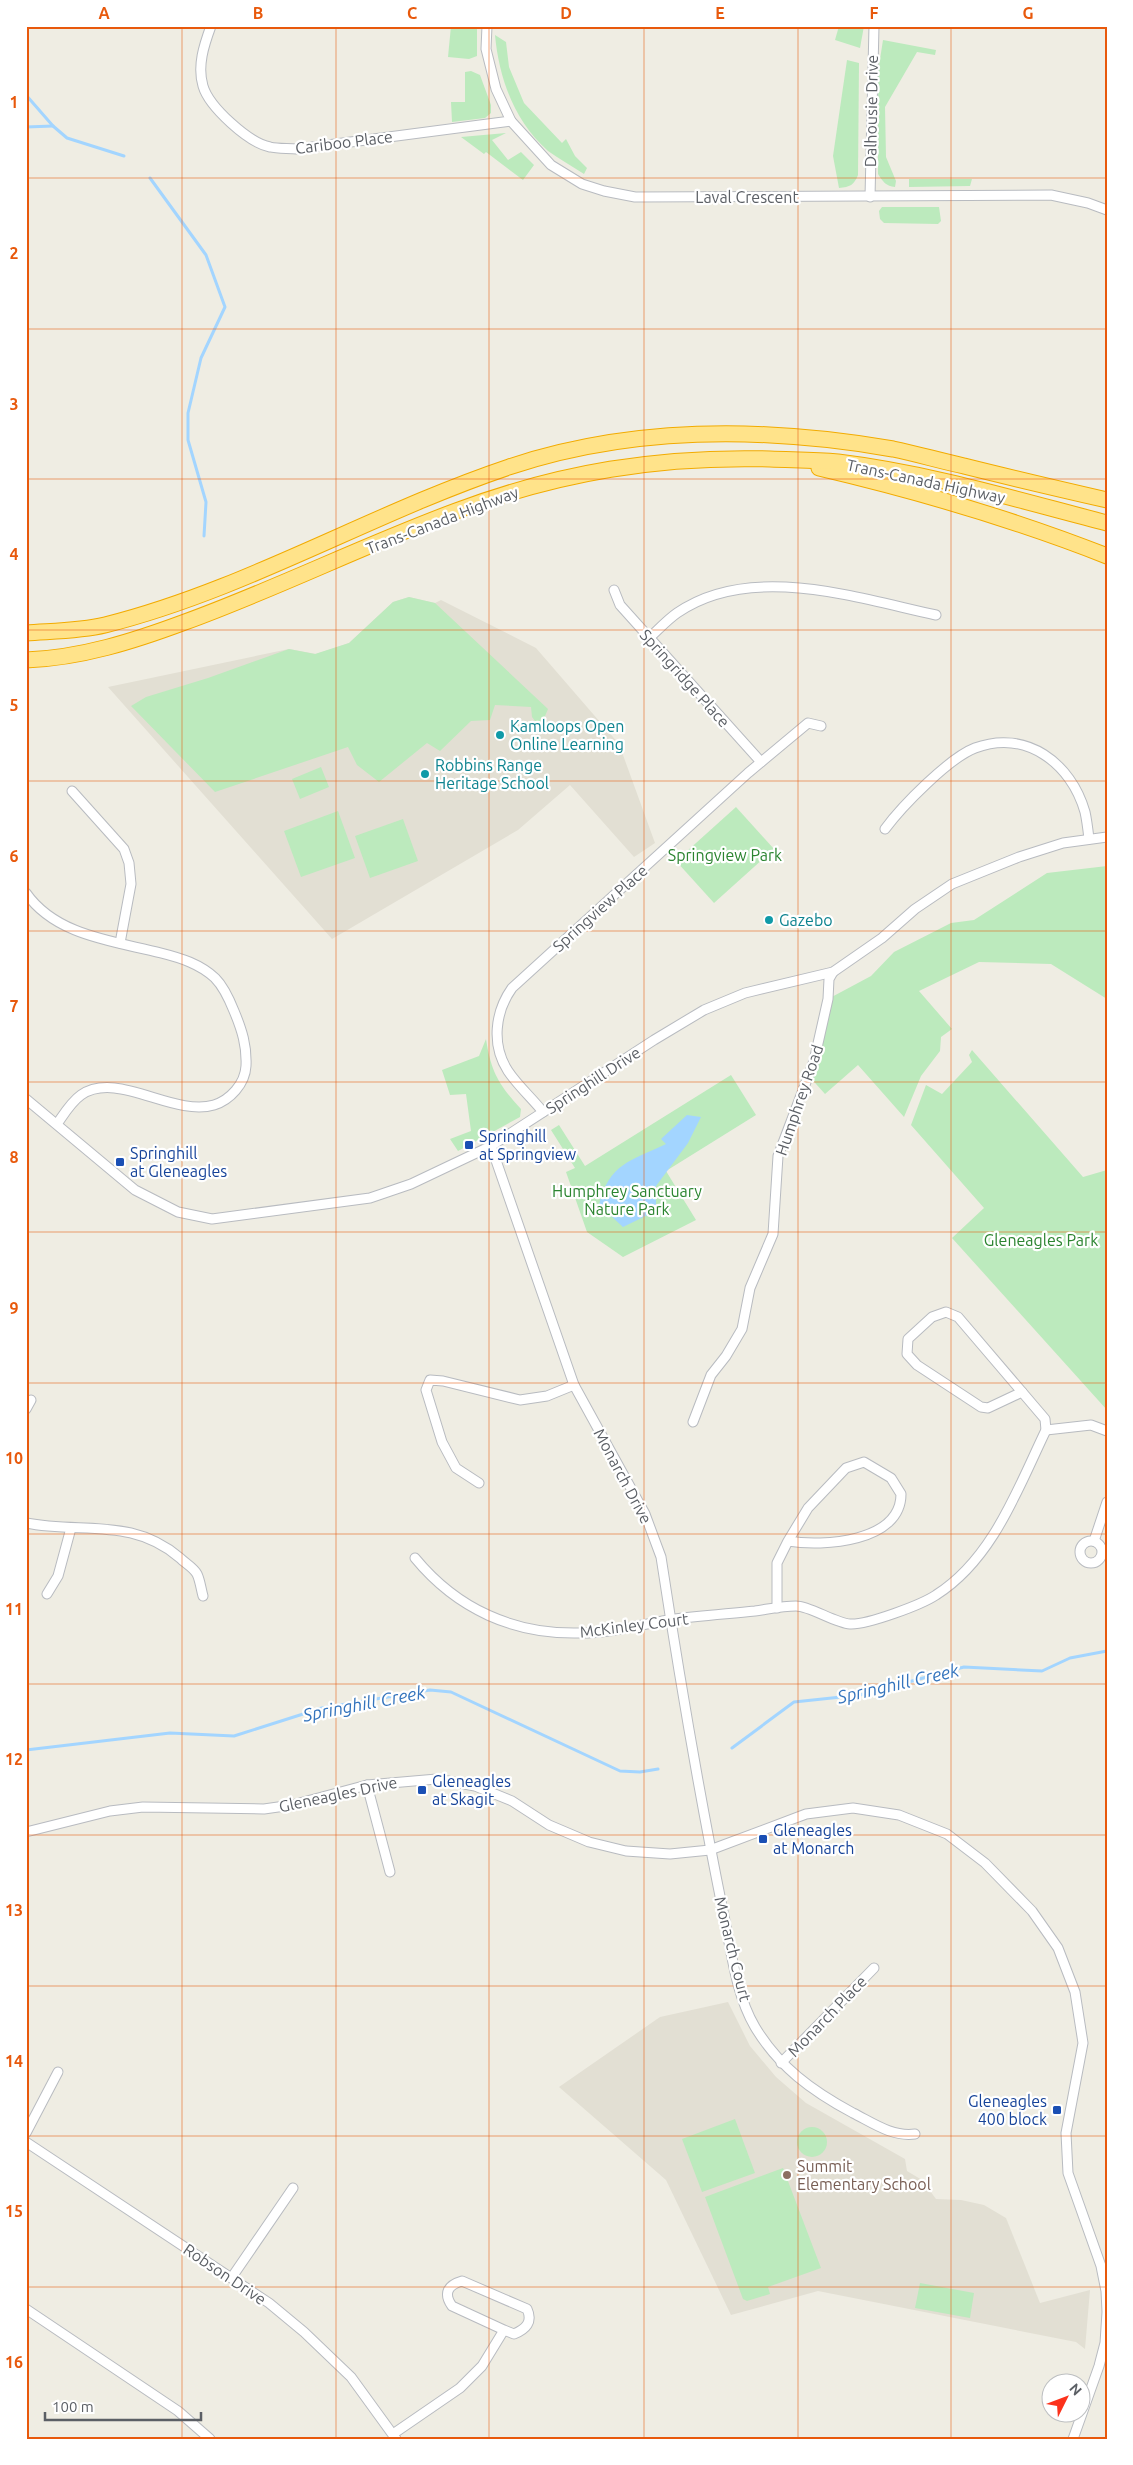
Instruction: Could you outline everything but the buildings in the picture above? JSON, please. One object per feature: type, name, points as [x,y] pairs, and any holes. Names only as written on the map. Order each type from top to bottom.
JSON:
[{"type":"highway","name":"Trans-Canada Highway","points":[[26,633],[102,626],[156,610],[215,588],[510,467],[571,450],[631,441],[677,436],[731,434],[785,435],[819,439],[895,450],[1107,500]]},
{"type":"highway","name":"Trans-Canada Highway","points":[[26,660],[44,659],[101,649],[162,630],[221,609],[455,511],[570,475],[679,460],[781,459],[835,462],[890,470],[1107,523]]},
{"type":"highway","points":[[781,459],[890,485],[994,516],[1107,556]]},
{"type":"street","name":"Cariboo Place","points":[[211,26],[201,54],[203,87],[221,113],[243,134],[270,147],[297,149],[511,121]]},
{"type":"street","name":"Laval Crescent","points":[[487,26],[486,49],[496,89],[511,121],[551,164],[582,184],[604,191],[635,197],[1051,196],[1088,203],[1107,210]]},
{"type":"street","name":"Dalhousie Drive","points":[[870,197],[874,26]]},
{"type":"street","points":[[649,638],[677,613],[706,597],[737,588],[831,591],[936,615]]},
{"type":"street","name":"Springridge Place","points":[[614,590],[620,605],[761,762]]},
{"type":"street","name":"Springview Place","points":[[543,1112],[508,1071],[502,1060],[498,1036],[498,1017],[502,1002],[512,988],[761,762],[808,723],[821,726]]},
{"type":"street","points":[[885,829],[898,811],[955,760],[974,748],[996,742],[1022,743],[1052,758],[1071,781],[1085,812],[1089,839]]},
{"type":"street","points":[[72,791],[124,849],[129,863],[131,884],[120,942]]},
{"type":"street","name":"Springhill Drive","points":[[26,1099],[135,1190],[178,1212],[212,1219],[370,1198],[411,1184],[490,1146],[704,1010],[745,993],[833,972],[882,938],[915,909],[952,884],[1019,856],[1063,843],[1107,838]]},
{"type":"street","points":[[26,893],[50,917],[84,935],[120,942],[189,960],[216,979],[232,1006],[244,1039],[246,1058],[243,1079],[235,1091],[223,1102],[205,1107],[183,1106],[110,1088],[94,1090],[82,1095],[57,1124]]},
{"type":"street","name":"Humphrey Road","points":[[693,1422],[711,1375],[726,1356],[742,1329],[750,1288],[772,1234],[778,1156],[814,1061],[828,999],[829,980],[833,972]]},
{"type":"street","name":"Monarch Drive","points":[[490,1146],[574,1385],[646,1514],[661,1557],[710,1850]]},
{"type":"street","points":[[1022,1392],[988,1408],[981,1407],[917,1365],[907,1354],[908,1339],[932,1317],[946,1312],[958,1317],[1022,1392],[1045,1420],[1046,1430],[1091,1425],[1107,1431]]},
{"type":"street","points":[[479,1483],[456,1468],[442,1442],[426,1390],[430,1380],[443,1381],[520,1400],[547,1396],[574,1385]]},
{"type":"street","points":[[26,1409],[31,1400]]},
{"type":"street","name":"McKinley Court","points":[[415,1558],[433,1580],[471,1607],[507,1623],[548,1632],[583,1633],[671,1620],[799,1606],[814,1613],[851,1624],[908,1610],[937,1595],[966,1572],[986,1548],[1046,1430]]},
{"type":"street","points":[[777,1608],[777,1563],[788,1541],[808,1508],[846,1468],[864,1462],[890,1478],[901,1494],[897,1513],[875,1532],[863,1538],[803,1543],[788,1541]]},
{"type":"street","points":[[1094,1541],[1107,1502]]},
{"type":"street","points":[[26,1523],[133,1532],[166,1546],[196,1573],[203,1596]]},
{"type":"street","points":[[47,1594],[58,1576],[71,1528]]},
{"type":"street","name":"Gleneagles Drive","points":[[26,1832],[94,1815],[143,1807],[264,1809],[292,1805],[368,1785],[438,1778],[484,1790],[512,1801],[549,1825],[589,1842],[626,1851],[670,1854],[710,1850],[806,1814],[853,1808],[899,1815],[947,1834],[985,1863],[1032,1912],[1058,1948],[1075,1992],[1083,2043],[1066,2133],[1068,2173],[1101,2266],[1107,2312],[1104,2343],[1099,2366],[1073,2439]]},
{"type":"street","points":[[368,1785],[390,1872]]},
{"type":"street","name":"Monarch Court","points":[[710,1850],[740,1990],[754,2026],[781,2063],[821,2096],[887,2131],[903,2136],[916,2134]]},
{"type":"street","name":"Monarch Place","points":[[781,2063],[874,1968]]},
{"type":"street","points":[[26,2133],[58,2072]]},
{"type":"street","name":"Robson Drive","points":[[26,2142],[269,2303],[318,2345],[351,2377],[394,2437]]},
{"type":"street","points":[[232,2277],[293,2188]]},
{"type":"street","points":[[462,2281],[527,2309],[530,2316],[529,2323],[524,2330],[514,2334],[504,2330],[452,2306],[447,2298],[448,2289],[453,2283],[462,2281]]},
{"type":"street","points":[[26,2309],[178,2411],[210,2439]]},
{"type":"street","points":[[394,2437],[460,2388],[482,2366],[504,2330]]},
{"type":"shaded area","points":[[409,597],[435,603],[441,600],[536,648],[619,744],[655,843],[634,857],[570,785],[518,830],[332,939],[108,687],[289,649],[316,654],[349,643],[393,602]]},
{"type":"shaded area","name":"Summit Elementary School","points":[[728,2002],[750,2046],[776,2077],[806,2103],[905,2159],[907,2171],[922,2180],[936,2199],[961,2200],[984,2205],[1006,2218],[1040,2303],[1090,2290],[1085,2349],[1076,2342],[818,2291],[731,2315],[666,2180],[559,2087],[660,2017]]},
{"type":"green space","points":[[451,26],[477,26],[477,56],[469,59],[448,57]]},
{"type":"green space","points":[[839,26],[864,26],[860,48],[835,40]]},
{"type":"green space","points":[[495,35],[506,42],[509,67],[524,103],[562,143],[566,139],[575,156],[587,168],[584,174],[548,151],[536,139],[517,112],[510,98],[500,67]]},
{"type":"green space","points":[[883,40],[936,50],[935,55],[917,52],[885,107],[886,157],[896,181],[895,187],[885,183],[878,174],[878,72]]},
{"type":"green space","points":[[847,60],[859,63],[858,175],[851,185],[839,188],[833,156]]},
{"type":"green space","points":[[471,71],[480,75],[491,105],[491,113],[485,118],[452,122],[451,102],[465,102],[465,72]]},
{"type":"green space","points":[[506,133],[492,140],[508,160],[521,152],[534,165],[523,180],[486,152],[484,154],[461,137]]},
{"type":"green space","points":[[909,179],[972,179],[970,186],[909,187]]},
{"type":"green space","points":[[882,207],[939,207],[941,221],[938,224],[884,223],[880,219],[879,211]]},
{"type":"green space","points":[[409,597],[435,603],[548,709],[543,721],[535,721],[532,717],[531,707],[495,705],[490,720],[471,721],[440,751],[427,743],[379,782],[357,765],[348,747],[215,792],[131,706],[146,697],[208,678],[289,649],[315,654],[349,643],[393,602]]},
{"type":"green space","points":[[321,767],[329,787],[300,799],[292,779]]},
{"type":"green space","name":"Springview Park","points":[[736,807],[774,849],[714,903],[676,861]]},
{"type":"green space","points":[[338,811],[355,858],[301,877],[284,831]]},
{"type":"green space","points":[[403,819],[418,861],[370,878],[355,836]]},
{"type":"green space","points":[[1107,866],[1107,999],[1051,964],[979,962],[919,991],[952,1029],[941,1037],[940,1051],[921,1076],[904,1117],[858,1065],[825,1094],[808,1075],[828,999],[871,976],[894,952],[951,923],[974,920],[1047,873]]},
{"type":"green space","points":[[486,1039],[493,1069],[507,1093],[521,1109],[520,1117],[458,1151],[450,1139],[471,1131],[466,1094],[450,1095],[442,1070],[479,1056]]},
{"type":"green space","name":"Gleneagles Park","points":[[972,1050],[1083,1177],[1107,1170],[1107,1410],[952,1238],[984,1208],[911,1125],[926,1085],[942,1094],[972,1062],[969,1055]]},
{"type":"green space","name":"Humphrey Sanctuary Nature Park","points":[[731,1075],[756,1115],[666,1171],[696,1220],[623,1257],[587,1232],[566,1172],[575,1168],[551,1130],[559,1125],[585,1166]]},
{"type":"green space","points":[[735,2119],[755,2173],[702,2192],[682,2139]]},
{"type":"green space","points":[[812,2127],[818,2128],[826,2136],[826,2148],[818,2156],[812,2157],[806,2156],[798,2148],[797,2142],[798,2136],[806,2128]]},
{"type":"green space","points":[[783,2168],[821,2268],[768,2287],[770,2294],[747,2301],[743,2299],[705,2197]]},
{"type":"green space","points":[[920,2283],[974,2293],[970,2318],[915,2308]]},
{"type":"water","points":[[687,1115],[701,1117],[688,1143],[656,1186],[656,1211],[623,1227],[599,1205],[609,1180],[623,1165],[666,1144],[661,1139]]},
{"type":"waterway","points":[[26,95],[53,126],[67,138],[124,156]]},
{"type":"waterway","points":[[26,127],[53,126]]},
{"type":"waterway","points":[[150,178],[206,255],[225,307],[201,358],[188,413],[188,440],[206,502],[204,536]]},
{"type":"waterway","name":"Springhill Creek","points":[[732,1748],[794,1702],[860,1695],[964,1667],[1042,1671],[1070,1658],[1107,1651]]},
{"type":"waterway","name":"Springhill Creek","points":[[26,1750],[170,1733],[234,1736],[322,1708],[430,1690],[451,1692],[620,1771],[640,1772],[658,1769]]},
{"type":"place","name":"Kamloops Open Online Learning","points":[[500,735]]},
{"type":"place","name":"Robbins Range Heritage School","points":[[425,774]]},
{"type":"place","name":"Gazebo","points":[[769,920]]},
{"type":"place","name":"Springhill at Springview","points":[[469,1145]]},
{"type":"place","name":"Springhill at Gleneagles","points":[[120,1162]]},
{"type":"place","name":"Gleneagles at Skagit","points":[[422,1790]]},
{"type":"place","name":"Gleneagles at Monarch","points":[[763,1839]]},
{"type":"place","name":"Gleneagles 400 block","points":[[1057,2110]]},
{"type":"place","name":"Summit Elementary School","points":[[787,2175]]}]
